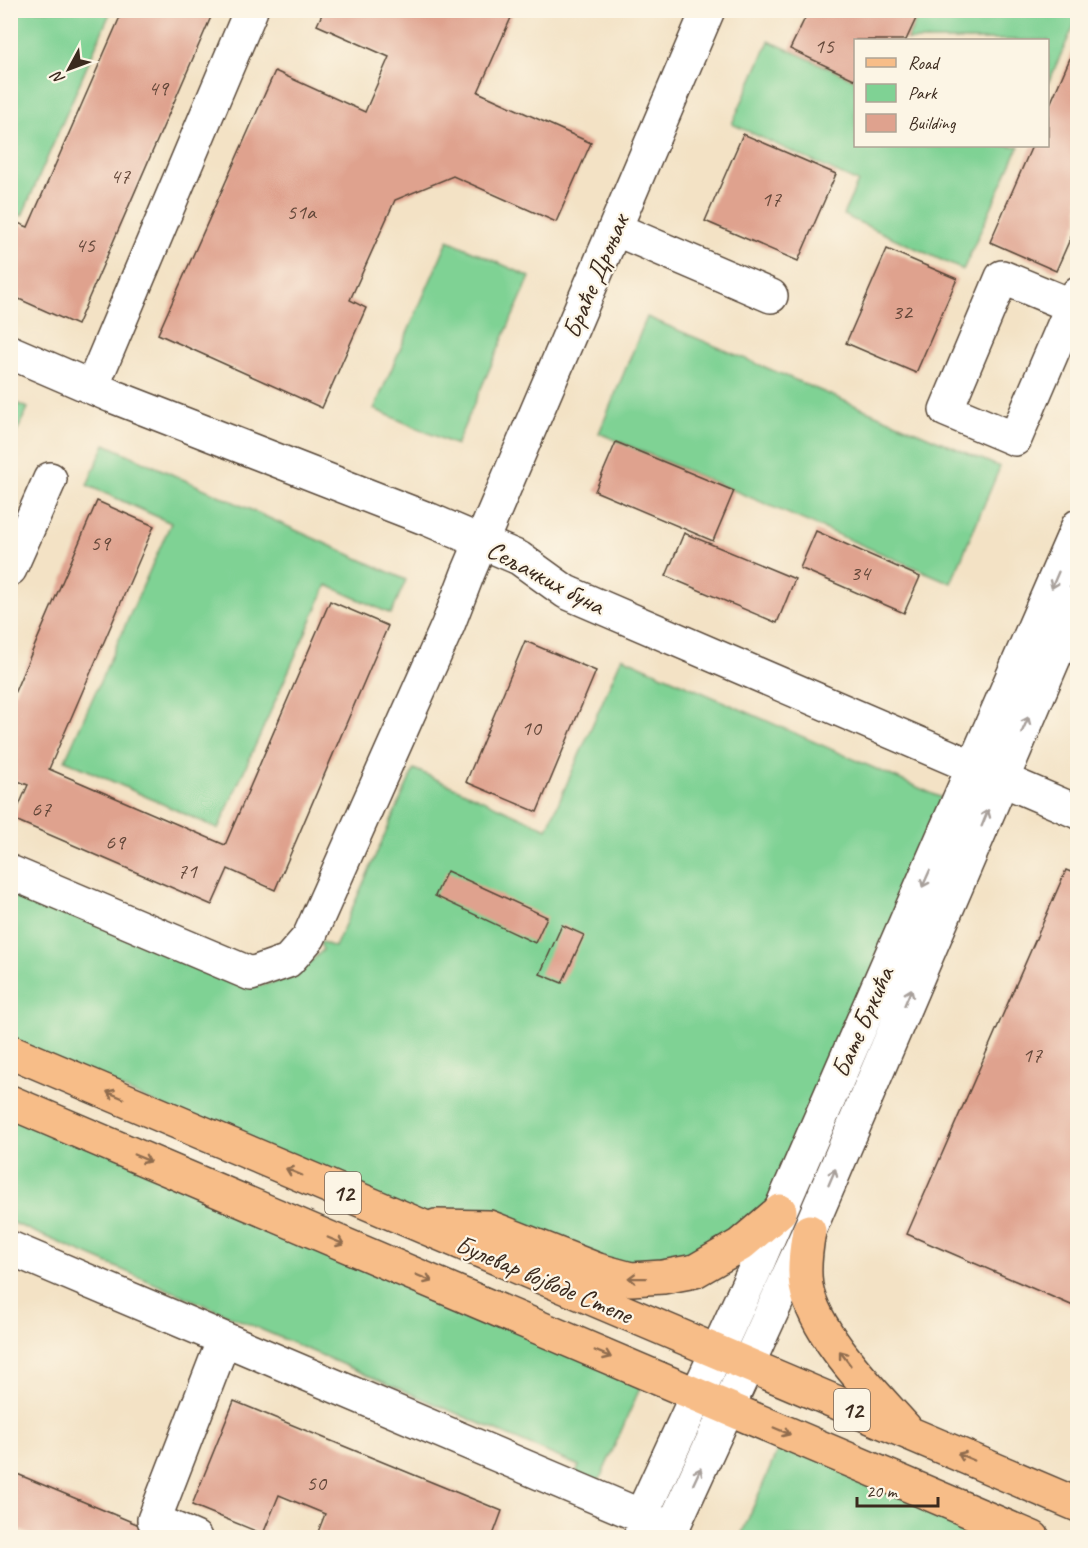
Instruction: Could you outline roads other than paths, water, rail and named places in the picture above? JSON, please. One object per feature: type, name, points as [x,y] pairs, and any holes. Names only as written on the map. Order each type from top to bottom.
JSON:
[{"type":"main road","name":"Булевар војводе Степе","points":[[10,1051],[1077,1505]]},
{"type":"main road","name":"Булевар војводе Степе","points":[[10,1102],[1034,1538]]},
{"type":"main road","points":[[419,1226],[489,1227],[598,1270],[631,1278],[663,1277],[694,1271],[740,1245],[780,1211]]},
{"type":"main road","points":[[809,1230],[805,1255],[806,1284],[819,1322],[862,1380],[910,1434]]},
{"type":"street","points":[[92,387],[250,10]]},
{"type":"street","name":"Браће Дроњак","points":[[10,872],[251,974],[288,961],[309,937],[448,625],[708,10]]},
{"type":"street","points":[[615,229],[771,296]]},
{"type":"street","points":[[1002,278],[1076,302],[1015,439],[946,410],[1002,278]]},
{"type":"street","name":"Сељачких буна","points":[[10,352],[92,387],[482,542],[519,558],[566,592],[1077,812]]},
{"type":"street","points":[[10,569],[50,479]]},
{"type":"street","name":"Бате Бркића","points":[[662,1532],[728,1407],[809,1230],[988,773],[1077,526]]},
{"type":"street","name":"Бате Бркића","points":[[662,1532],[698,1395],[717,1352],[780,1211],[988,773],[1077,602]]},
{"type":"street","points":[[10,1248],[224,1339],[662,1532]]},
{"type":"street","points":[[195,1538],[154,1520],[224,1339]]}]
